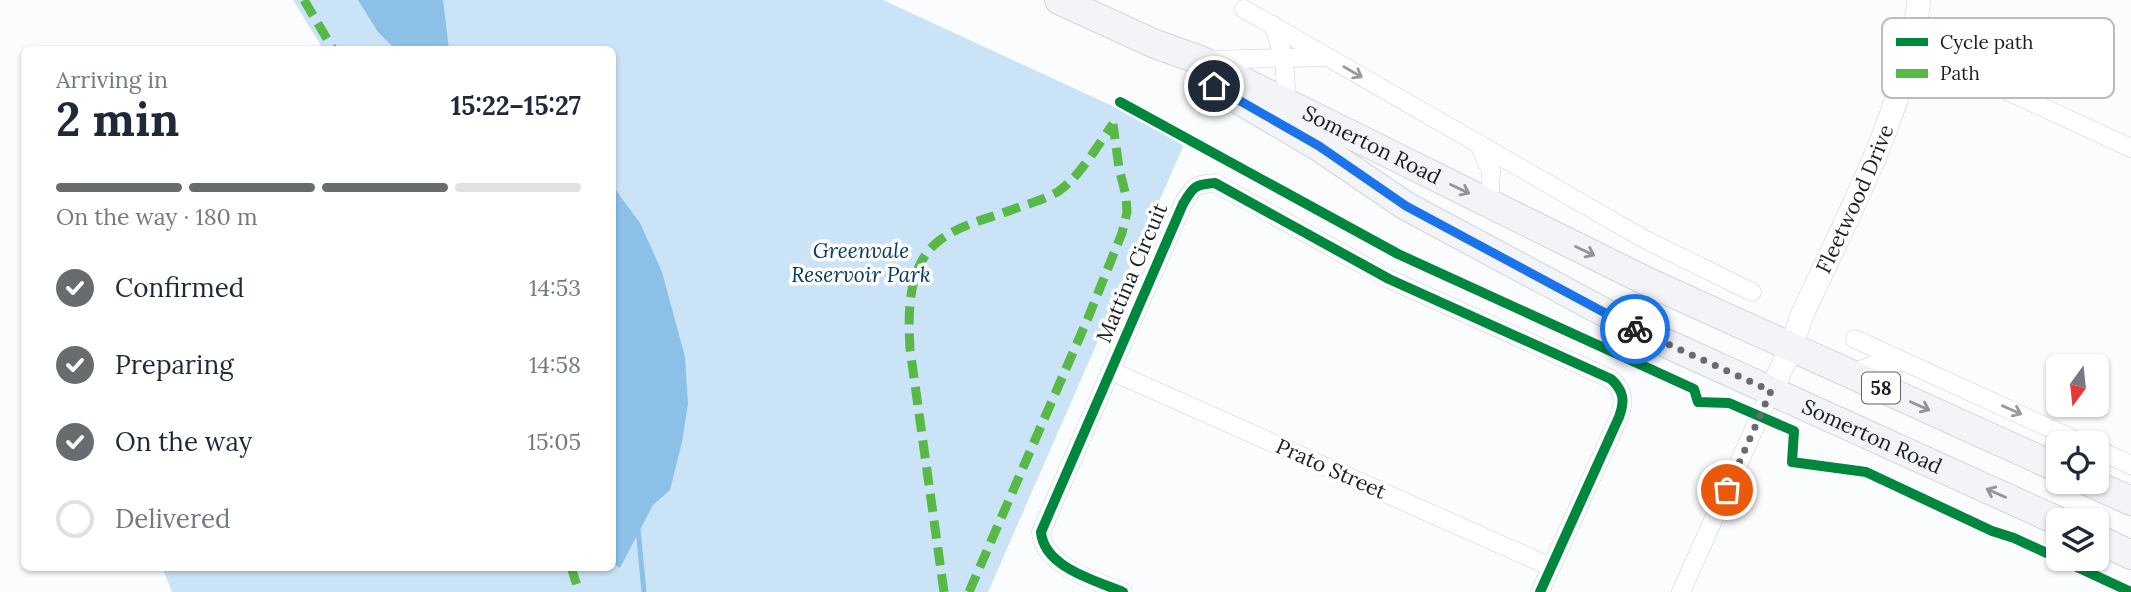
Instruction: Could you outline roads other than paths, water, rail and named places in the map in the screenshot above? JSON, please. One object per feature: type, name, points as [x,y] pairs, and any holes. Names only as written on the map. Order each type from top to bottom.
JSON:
[{"type":"main road","name":"Somerton Road","points":[[1059,0],[1155,44],[1200,60],[1648,282],[2046,463]]},
{"type":"main road","name":"Somerton Road","points":[[1155,44],[1193,74],[1319,146],[1406,206],[1542,281],[1639,331],[2046,515]]},
{"type":"main road","points":[[2109,491],[2131,501]]},
{"type":"main road","points":[[2109,544],[2131,555]]},
{"type":"street","name":"Fleetwood Drive","points":[[1916,18],[1919,0]]},
{"type":"street","points":[[1244,9],[1644,239],[1752,292]]},
{"type":"street","name":"Somerton Road","points":[[1273,25],[1284,58],[1287,105],[1319,146]]},
{"type":"street","name":"Somerton Road","points":[[1200,60],[1328,57]]},
{"type":"street","name":"Fleetwood Drive","points":[[1771,391],[1897,98]]},
{"type":"street","points":[[2023,98],[2131,148]]},
{"type":"street","points":[[1479,144],[1491,171],[1490,192],[1493,205]]},
{"type":"street","name":"Mattina Circuit","points":[[1123,592],[1084,584],[1054,560],[1045,549],[1041,532],[1183,204],[1192,188],[1215,183],[1389,279],[1611,379],[1620,388],[1623,405],[1619,417],[1540,592]]},
{"type":"street","points":[[1855,339],[2056,431]]},
{"type":"street","points":[[1848,374],[1874,365],[1905,362]]},
{"type":"street","name":"Prato Street","points":[[1111,371],[1551,567]]},
{"type":"street","points":[[1681,592],[1771,391]]},
{"type":"street","points":[[2109,455],[2131,466]]},
{"type":"water","points":[[358,0],[443,0],[449,46],[392,46],[378,32]]},
{"type":"water","points":[[616,190],[640,223],[662,272],[685,357],[688,404],[670,490],[653,505],[620,568],[616,566]]},
{"type":"waterway","points":[[638,529],[644,592]]},
{"type":"park label","name":"Greenvale Reservoir Park","points":[[861,263]]}]
